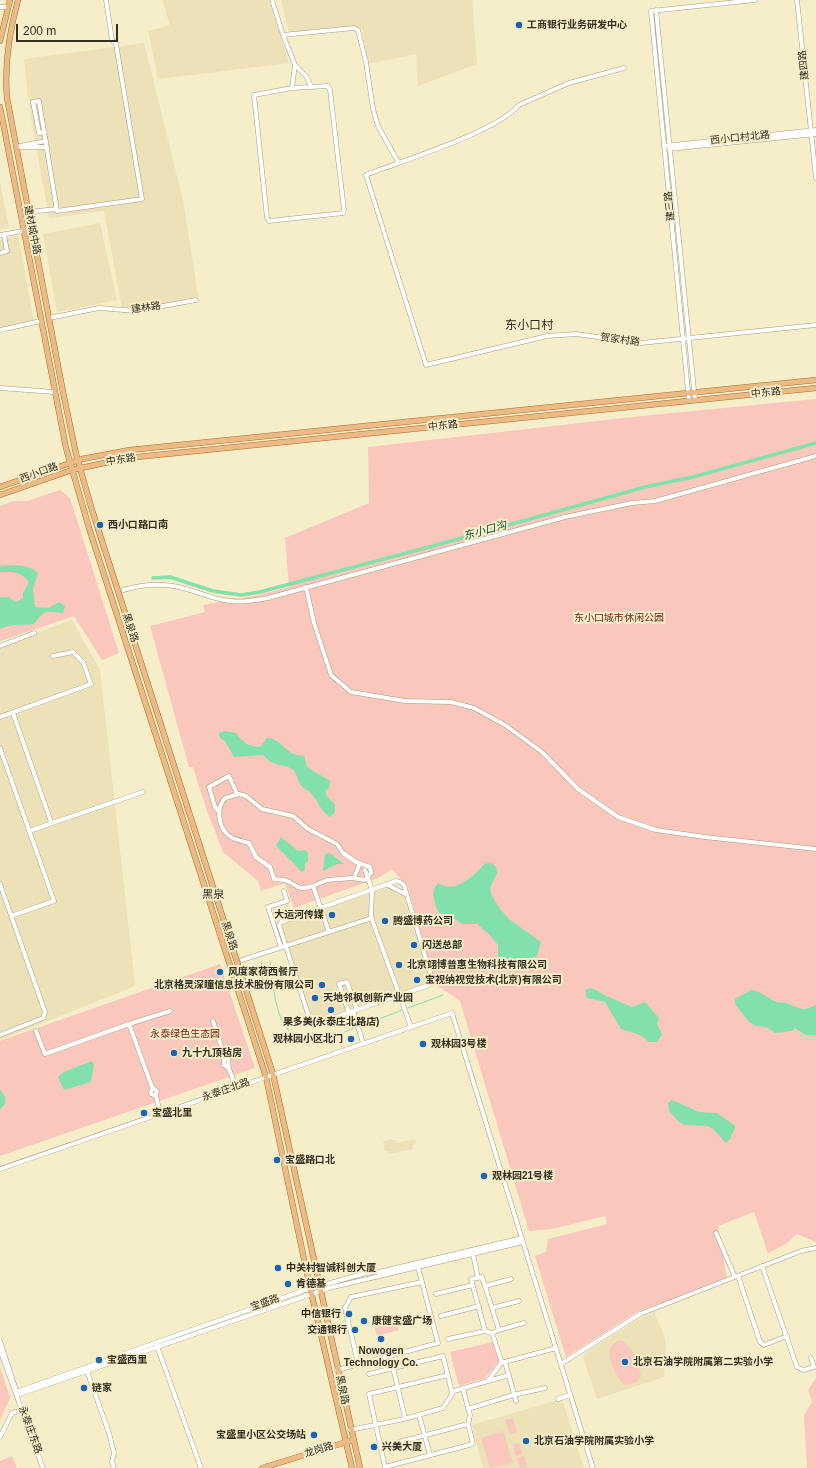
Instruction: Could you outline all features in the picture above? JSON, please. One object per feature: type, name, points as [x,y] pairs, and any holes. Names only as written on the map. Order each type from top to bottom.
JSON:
[{"type":"main road","points":[[0,41],[10,0]]},
{"type":"main road","name":"建材城中路","points":[[18,0],[10,34],[6,76],[9,111],[78,460]]},
{"type":"main road","name":"建材城中路","points":[[0,107],[54,392],[72,470]]},
{"type":"main road","points":[[22,222],[26,226],[30,221]]},
{"type":"main road","points":[[24,234],[28,232],[33,235]]},
{"type":"main road","name":"中东路","points":[[78,460],[130,450],[816,380]]},
{"type":"main road","name":"中东路","points":[[72,470],[138,457],[816,388]]},
{"type":"main road","name":"西小口路","points":[[0,487],[78,460]]},
{"type":"main road","name":"黑泉路","points":[[78,460],[113,576],[274,1074],[321,1288],[350,1430],[360,1468]]},
{"type":"main road","name":"西小口路","points":[[0,495],[72,470]]},
{"type":"main road","name":"黑泉路","points":[[72,470],[105,579],[266,1077],[311,1291],[352,1468]]},
{"type":"main road","name":"龙岗路","points":[[262,1468],[353,1440]]},
{"type":"street","points":[[28,212],[57,209],[57,211],[142,199],[116,44],[112,40],[106,0]]},
{"type":"street","points":[[272,0],[283,35],[295,65],[306,76],[311,86]]},
{"type":"street","points":[[656,10],[755,0]]},
{"type":"street","name":"建四路","points":[[797,0],[814,132],[816,178]]},
{"type":"street","points":[[0,7],[8,7]]},
{"type":"street","name":"建三路","points":[[689,400],[691,392],[689,338],[656,10],[651,11],[683,338],[691,392],[695,400]]},
{"type":"street","points":[[283,35],[354,28],[358,30],[364,53],[373,109],[378,126],[398,162],[456,141],[515,111],[519,105],[569,83],[624,68]]},
{"type":"street","points":[[292,88],[295,65]]},
{"type":"street","points":[[311,86],[314,88],[328,86],[330,90],[344,210],[343,213],[269,221],[267,218],[254,94],[292,88],[311,86]]},
{"type":"street","points":[[45,132],[39,133],[34,102],[39,101],[45,132],[57,209]]},
{"type":"street","name":"西小口村北路","points":[[664,148],[814,132]]},
{"type":"street","points":[[16,147],[46,140]]},
{"type":"street","points":[[16,147],[47,147]]},
{"type":"street","name":"贺家村路","points":[[398,162],[366,175],[426,365],[547,336],[576,334],[641,343],[816,325]]},
{"type":"street","points":[[0,253],[7,252],[2,235],[24,234]]},
{"type":"street","name":"建林路","points":[[49,318],[100,308],[136,311],[196,300]]},
{"type":"street","points":[[0,330],[41,321]]},
{"type":"street","points":[[0,388],[54,392]]},
{"type":"street","points":[[123,590],[142,586],[166,585],[211,598],[232,601],[247,601],[306,587],[565,517],[632,503],[655,500],[816,456]]},
{"type":"street","points":[[306,587],[314,623],[331,675],[351,692],[405,701],[452,702],[474,708],[505,725],[542,752],[578,788],[618,817],[656,830],[816,849]]},
{"type":"street","points":[[0,646],[34,633]]},
{"type":"street","points":[[0,717],[91,684],[83,662],[73,652],[53,656]]},
{"type":"street","points":[[13,713],[51,822]]},
{"type":"street","points":[[0,748],[54,901],[11,916]]},
{"type":"street","points":[[219,812],[215,807],[209,787],[229,776],[237,794]]},
{"type":"street","points":[[30,831],[51,822],[143,792]]},
{"type":"street","points":[[237,794],[246,796],[262,810],[293,816],[308,829],[337,844],[343,853],[368,866],[371,869],[368,878],[362,880],[354,878],[327,880],[313,886],[301,888],[285,880],[274,879],[270,867],[256,857],[249,843],[228,835],[221,823],[219,808],[225,798],[237,794]]},
{"type":"street","points":[[354,878],[360,863]]},
{"type":"street","points":[[365,870],[372,890],[372,918],[411,1027]]},
{"type":"street","points":[[400,882],[404,885],[432,979],[429,985],[319,1023],[312,1022],[279,924],[386,884],[400,882]]},
{"type":"street","points":[[0,884],[45,1012],[43,1018],[0,1035]]},
{"type":"street","points":[[386,884],[407,896]]},
{"type":"street","points":[[313,886],[329,932]]},
{"type":"street","points":[[281,947],[268,907],[287,901],[284,890]]},
{"type":"street","points":[[242,960],[372,918]]},
{"type":"street","points":[[353,1011],[339,984],[347,982],[353,1011],[363,1043]]},
{"type":"street","points":[[36,1031],[45,1054],[170,1011]]},
{"type":"street","name":"永泰庄北路","points":[[0,1169],[452,1013],[522,1240]]},
{"type":"street","points":[[213,1021],[224,1056],[228,1059],[229,1069],[236,1087]]},
{"type":"street","points":[[129,1024],[152,1087],[157,1091],[156,1096],[160,1113]]},
{"type":"street","points":[[716,1233],[736,1276],[760,1342],[764,1345],[787,1336]]},
{"type":"street","points":[[522,1240],[593,1468]]},
{"type":"street","name":"宝盛路","points":[[321,1288],[473,1254],[522,1240]]},
{"type":"street","name":"宝盛路","points":[[17,1394],[311,1291],[522,1240]]},
{"type":"street","points":[[561,1364],[640,1314],[801,1251],[816,1248]]},
{"type":"street","points":[[473,1254],[478,1278]]},
{"type":"street","points":[[762,1266],[797,1367],[804,1370],[814,1367],[811,1358]]},
{"type":"street","points":[[337,1370],[358,1363],[438,1343],[418,1267]]},
{"type":"street","points":[[485,1331],[472,1279],[482,1277],[499,1330]]},
{"type":"street","points":[[485,1286],[511,1278]]},
{"type":"street","points":[[358,1363],[345,1308],[351,1297],[422,1282]]},
{"type":"street","points":[[436,1294],[473,1285]]},
{"type":"street","name":"宝盛路","points":[[17,1394],[87,1371],[311,1291]]},
{"type":"street","points":[[492,1308],[519,1301]]},
{"type":"street","points":[[441,1316],[479,1306]]},
{"type":"street","points":[[448,1339],[485,1331],[492,1333],[524,1323]]},
{"type":"street","points":[[492,1333],[509,1375],[513,1395],[516,1401]]},
{"type":"street","name":"永泰庄东路","points":[[0,1341],[22,1410],[43,1468]]},
{"type":"street","points":[[158,1346],[202,1468]]},
{"type":"street","points":[[488,1382],[504,1363],[556,1348]]},
{"type":"street","name":"永泰庄东路","points":[[0,1351],[17,1394]]},
{"type":"street","points":[[390,1355],[405,1418]]},
{"type":"street","points":[[350,1430],[419,1415],[443,1408],[452,1393],[443,1356],[369,1374]]},
{"type":"street","points":[[87,1371],[110,1433],[114,1453],[112,1462],[114,1468]]},
{"type":"street","points":[[448,1375],[368,1394],[385,1467],[473,1444],[470,1415],[464,1390]]},
{"type":"street","points":[[452,1393],[509,1375]]},
{"type":"street","points":[[468,1410],[513,1395],[545,1388]]},
{"type":"street","points":[[558,1399],[570,1395]]},
{"type":"street","points":[[0,1437],[12,1413],[22,1410]]},
{"type":"street","points":[[419,1415],[430,1455]]},
{"type":"street","points":[[380,1447],[471,1424]]},
{"type":"shaded area","points":[[162,0],[269,0],[289,63],[158,79],[148,31],[170,25]]},
{"type":"shaded area","points":[[281,0],[472,0],[477,64],[418,86],[416,54],[368,64],[362,29],[290,36]]},
{"type":"shaded area","points":[[144,43],[183,200],[199,301],[123,314],[104,211],[49,218],[29,107],[24,59]]},
{"type":"shaded area","points":[[0,181],[9,228],[0,229]]},
{"type":"shaded area","points":[[100,223],[117,300],[57,312],[43,234]]},
{"type":"shaded area","points":[[18,236],[34,321],[0,328],[0,240]]},
{"type":"shaded area","points":[[15,565],[34,570],[38,573],[33,589],[35,607],[49,608],[59,602],[65,606],[63,613],[46,612],[40,616],[34,624],[13,625],[0,629],[0,597],[8,597],[17,602],[23,598],[23,593],[29,582],[26,578],[19,574],[12,572],[0,572],[0,566]]},
{"type":"shaded area","points":[[72,620],[100,670],[135,986],[0,1040],[0,646]]},
{"type":"shaded area","points":[[225,731],[236,733],[246,743],[256,747],[260,747],[267,738],[275,740],[290,752],[296,755],[304,756],[307,767],[330,781],[329,788],[325,791],[327,796],[335,805],[335,812],[330,817],[327,815],[321,809],[313,795],[300,784],[296,773],[290,768],[272,763],[263,755],[234,757],[225,741],[220,738],[219,733]]},
{"type":"shaded area","points":[[281,837],[298,851],[306,850],[308,853],[308,862],[305,863],[305,870],[302,872],[276,846]]},
{"type":"shaded area","points":[[330,853],[344,864],[337,864],[323,871],[325,854]]},
{"type":"shaded area","points":[[485,863],[492,863],[496,867],[497,873],[490,888],[491,894],[500,909],[509,919],[541,942],[537,956],[519,971],[503,970],[498,960],[498,945],[490,935],[477,924],[462,924],[452,917],[440,915],[436,907],[433,894],[438,883],[451,887],[458,885],[470,878]]},
{"type":"shaded area","points":[[388,887],[404,896],[430,979],[428,983],[318,1021],[312,1019],[281,924]]},
{"type":"shaded area","points":[[590,988],[632,1007],[645,1002],[659,1018],[657,1024],[662,1034],[657,1042],[649,1042],[640,1035],[621,1029],[605,1002],[587,998],[585,990]]},
{"type":"shaded area","points":[[751,990],[759,992],[777,1002],[786,1003],[804,1009],[816,1005],[816,1035],[806,1035],[795,1028],[792,1031],[775,1033],[766,1027],[756,1026],[749,1022],[735,1004],[735,999]]},
{"type":"shaded area","points":[[92,1061],[94,1065],[91,1082],[64,1090],[58,1077],[64,1072]]},
{"type":"shaded area","points":[[0,1089],[5,1097],[5,1104],[0,1110]]},
{"type":"shaded area","points":[[672,1100],[699,1112],[717,1113],[735,1126],[731,1138],[726,1143],[713,1129],[707,1126],[685,1125],[679,1122],[669,1111],[668,1103]]},
{"type":"shaded area","points":[[392,1139],[396,1140],[397,1143],[415,1139],[416,1144],[412,1145],[413,1149],[389,1154],[388,1151],[385,1151],[383,1141]]},
{"type":"shaded area","name":"北京石油学院附属第二实验小学","points":[[654,1312],[664,1335],[666,1344],[664,1377],[597,1399],[582,1355],[634,1322]]},
{"type":"shaded area","name":"北京石油学院附属实验小学","points":[[562,1399],[584,1468],[483,1468],[472,1425]]},
{"type":"green space","name":"东小口城市休闲公园","points":[[816,399],[816,1242],[797,1234],[786,1244],[768,1253],[754,1212],[718,1226],[727,1279],[637,1312],[566,1357],[535,1256],[546,1252],[548,1239],[607,1224],[605,1216],[552,1229],[529,1231],[460,1001],[435,984],[408,887],[392,869],[378,878],[294,908],[285,883],[261,891],[258,881],[223,852],[207,811],[193,767],[189,767],[150,626],[205,612],[203,605],[258,595],[289,587],[285,538],[369,503],[368,447],[642,416]]},
{"type":"green space","points":[[60,490],[70,498],[119,653],[102,660],[74,616],[0,641],[0,506],[13,501],[27,501]]},
{"type":"green space","name":"永泰绿色生态园","points":[[220,964],[255,1068],[0,1156],[0,1041]]},
{"type":"green space","points":[[380,1315],[381,1318],[394,1315],[399,1330],[377,1336],[372,1317]]},
{"type":"green space","points":[[621,1340],[629,1346],[632,1351],[637,1360],[641,1375],[636,1382],[631,1384],[623,1384],[610,1360],[611,1348],[614,1343]]},
{"type":"green space","points":[[493,1342],[499,1361],[485,1378],[459,1386],[450,1352]]},
{"type":"green space","points":[[0,1367],[10,1398],[0,1420]]},
{"type":"green space","points":[[816,1378],[816,1468],[807,1468],[804,1415],[812,1402],[808,1390]]},
{"type":"green space","points":[[513,1418],[517,1432],[510,1434],[505,1420]]},
{"type":"green space","points":[[503,1431],[513,1463],[490,1468],[481,1438]]},
{"type":"green space","points":[[519,1443],[522,1454],[516,1456],[513,1444]]},
{"type":"green space","points":[[12,1456],[17,1468],[0,1468],[0,1461]]},
{"type":"green space","points":[[524,1456],[527,1467],[520,1468],[517,1458]]},
{"type":"waterway","name":"东小口沟","points":[[153,578],[170,577],[213,591],[241,595],[260,592],[645,487],[693,477],[816,443]]},
{"type":"waterway","points":[[270,962],[273,988],[279,1014],[285,1025],[293,1034],[304,1039],[318,1040],[332,1037],[355,1028]]},
{"type":"waterway","points":[[408,1008],[443,995]]},
{"type":"waterway","points":[[361,1026],[402,1010]]},
{"type":"place","name":"工商银行业务研发中心","points":[[519,25]]},
{"type":"place","name":"西小口路口南","points":[[100,525]]},
{"type":"place","name":"大运河传媒","points":[[332,915]]},
{"type":"place","name":"腾盛博药公司","points":[[385,921]]},
{"type":"place","name":"闪送总部","points":[[414,945]]},
{"type":"place","name":"北京翊博普惠生物科技有限公司","points":[[399,965]]},
{"type":"place","name":"风度家荷西餐厅","points":[[220,972]]},
{"type":"place","name":"宝视纳视觉技术(北京)有限公司","points":[[417,980]]},
{"type":"place","name":"北京格灵深瞳信息技术股份有限公司","points":[[322,985]]},
{"type":"place","name":"天地邻枫创新产业园","points":[[315,998]]},
{"type":"place","name":"果多美(永泰庄北路店)","points":[[331,1010]]},
{"type":"place","name":"观林园小区北门","points":[[351,1039]]},
{"type":"place","name":"观林园3号楼","points":[[423,1044]]},
{"type":"place","name":"九十九顶毡房","points":[[174,1053]]},
{"type":"place","name":"宝盛北里","points":[[144,1113]]},
{"type":"place","name":"宝盛路口北","points":[[277,1160]]},
{"type":"place","name":"观林园21号楼","points":[[484,1176]]},
{"type":"place","name":"中关村智诚科创大厦","points":[[278,1268]]},
{"type":"place","name":"肯德基","points":[[288,1284]]},
{"type":"place","name":"中信银行","points":[[349,1314]]},
{"type":"place","name":"康健宝盛广场","points":[[364,1321]]},
{"type":"place","name":"交通银行","points":[[355,1330]]},
{"type":"place","name":"Nowogen Technology Co.","points":[[381,1339]]},
{"type":"place","name":"宝盛西里","points":[[99,1360]]},
{"type":"place","name":"北京石油学院附属第二实验小学","points":[[625,1362]]},
{"type":"place","name":"链家","points":[[84,1388]]},
{"type":"place","name":"宝盛里小区公交场站","points":[[314,1435]]},
{"type":"place","name":"北京石油学院附属实验小学","points":[[526,1441]]},
{"type":"place","name":"兴美大厦","points":[[374,1447]]},
{"type":"district","name":"东小口村","points":[[529,326]]},
{"type":"district","name":"黑泉","points":[[213,895]]}]
